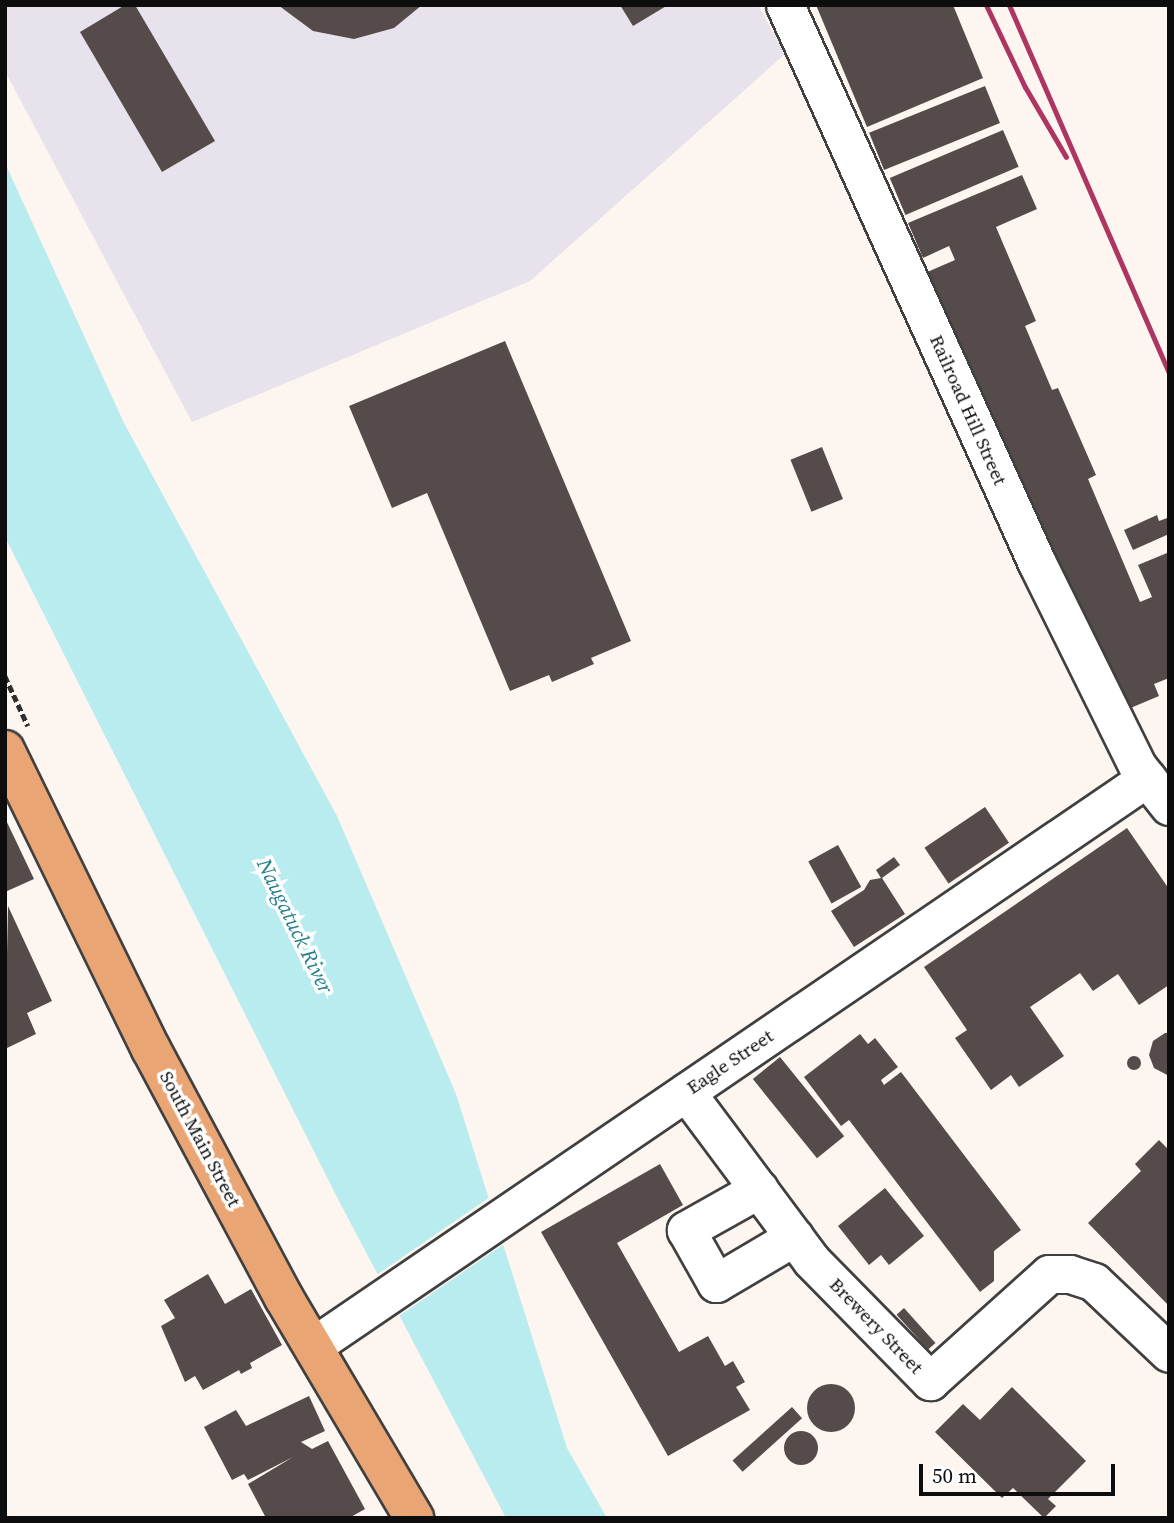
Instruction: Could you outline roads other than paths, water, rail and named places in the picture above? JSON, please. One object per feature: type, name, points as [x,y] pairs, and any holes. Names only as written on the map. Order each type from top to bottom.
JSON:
[{"type":"main road","name":"South Main Street","points":[[5,750],[130,1007],[313,1346],[414,1518]]},
{"type":"street","name":"Railroad Hill Street","points":[[785,5],[1037,563],[1158,792]]},
{"type":"street","name":"Eagle Street","points":[[313,1346],[686,1092],[1158,792]]},
{"type":"street","name":"Brewery Street","points":[[686,1092],[793,1237],[929,1381],[1049,1274],[1070,1274],[1094,1282],[1169,1353]]},
{"type":"street","points":[[759,1189],[686,1230],[716,1283],[793,1237]]},
{"type":"water","name":"Naugatuck River","points":[[5,163],[124,423],[337,816],[456,1094],[567,1448],[607,1518],[506,1518],[339,1201],[5,537]]},
{"type":"railway","points":[[986,5],[1025,87],[1066,157]]},
{"type":"railway","points":[[1009,5],[1169,373]]}]
